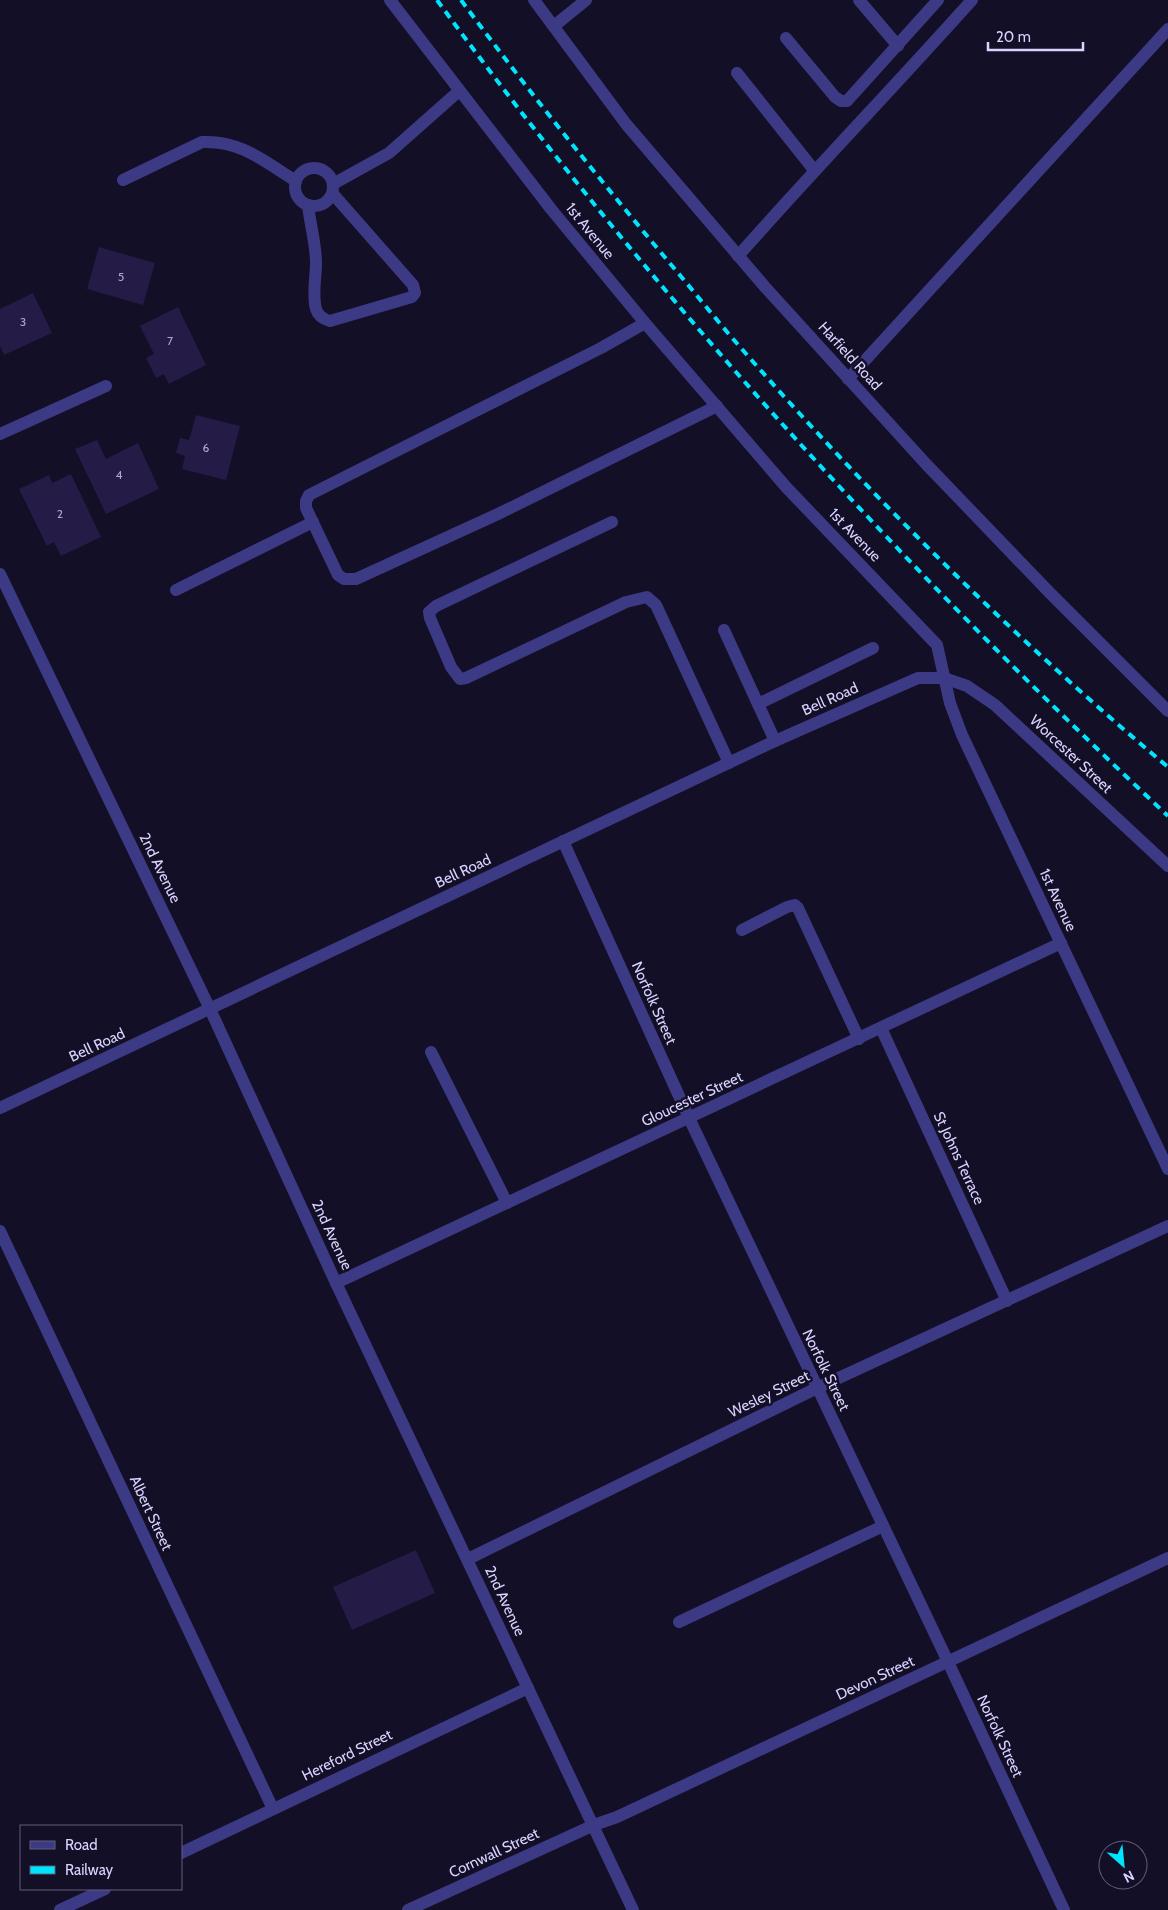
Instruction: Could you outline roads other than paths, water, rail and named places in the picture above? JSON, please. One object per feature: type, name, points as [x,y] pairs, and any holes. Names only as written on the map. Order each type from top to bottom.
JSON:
[{"type":"street","name":"1st Avenue","points":[[390,0],[551,209],[645,323],[786,487],[937,645],[950,704],[962,735],[1168,1169]]},
{"type":"street","name":"Harfield Road","points":[[534,0],[626,124],[738,256],[926,464],[1049,592],[1168,711]]},
{"type":"street","points":[[554,26],[586,0]]},
{"type":"street","points":[[859,0],[898,46]]},
{"type":"street","points":[[786,38],[834,97],[841,101],[847,101],[938,0]]},
{"type":"street","points":[[738,256],[814,170],[924,54],[972,0]]},
{"type":"street","points":[[848,379],[1168,29]]},
{"type":"street","points":[[737,73],[814,170]]},
{"type":"street","points":[[308,205],[316,263],[314,297],[316,310],[319,315],[330,322],[412,297],[415,293],[413,285],[333,189],[329,175],[321,169],[311,169],[302,172],[296,181],[295,191],[300,200],[308,205],[318,206],[327,202],[333,189],[389,153],[459,91]]},
{"type":"street","points":[[124,180],[202,142],[214,141],[242,148],[296,181]]},
{"type":"street","points":[[645,323],[601,348],[309,495],[306,501],[306,508],[338,575],[344,579],[356,579],[498,514],[717,406]]},
{"type":"street","points":[[0,434],[106,386]]},
{"type":"street","points":[[176,590],[313,522]]},
{"type":"street","points":[[612,522],[436,606],[430,612],[430,618],[451,667],[460,679],[466,678],[626,602],[647,597],[656,605],[729,763]]},
{"type":"street","name":"2nd Avenue","points":[[0,574],[210,1009],[336,1282],[633,1910]]},
{"type":"street","points":[[724,630],[775,741]]},
{"type":"street","points":[[758,704],[873,648]]},
{"type":"street","name":"Bell Road","points":[[0,1108],[775,741],[918,678],[944,678]]},
{"type":"street","name":"Worcester Street","points":[[944,678],[967,686],[995,705],[1168,866]]},
{"type":"street","name":"Norfolk Street","points":[[563,841],[689,1118],[884,1526],[1064,1910]]},
{"type":"street","points":[[742,930],[787,907],[795,905],[859,1038]]},
{"type":"street","name":"Gloucester Street","points":[[336,1282],[1061,943]]},
{"type":"street","name":"St Johns Terrace","points":[[881,1028],[1007,1301]]},
{"type":"street","points":[[431,1052],[507,1203]]},
{"type":"street","name":"Wesley Street","points":[[468,1559],[817,1388],[1168,1226]]},
{"type":"street","name":"Albert Street","points":[[0,1231],[273,1809]]},
{"type":"street","points":[[679,1622],[884,1526]]},
{"type":"street","name":"Devon Street","points":[[594,1825],[626,1812],[1168,1558]]},
{"type":"street","name":"Hereford Street","points":[[182,1852],[528,1688]]},
{"type":"street","name":"Cornwall Street","points":[[408,1910],[594,1825]]},
{"type":"street","points":[[60,1910],[103,1890]]},
{"type":"railway","points":[[437,0],[519,110],[605,217],[783,425],[876,526],[972,625],[1168,816]]},
{"type":"railway","points":[[461,0],[619,202],[724,328],[841,459],[1000,618],[1055,669],[1168,767]]}]
